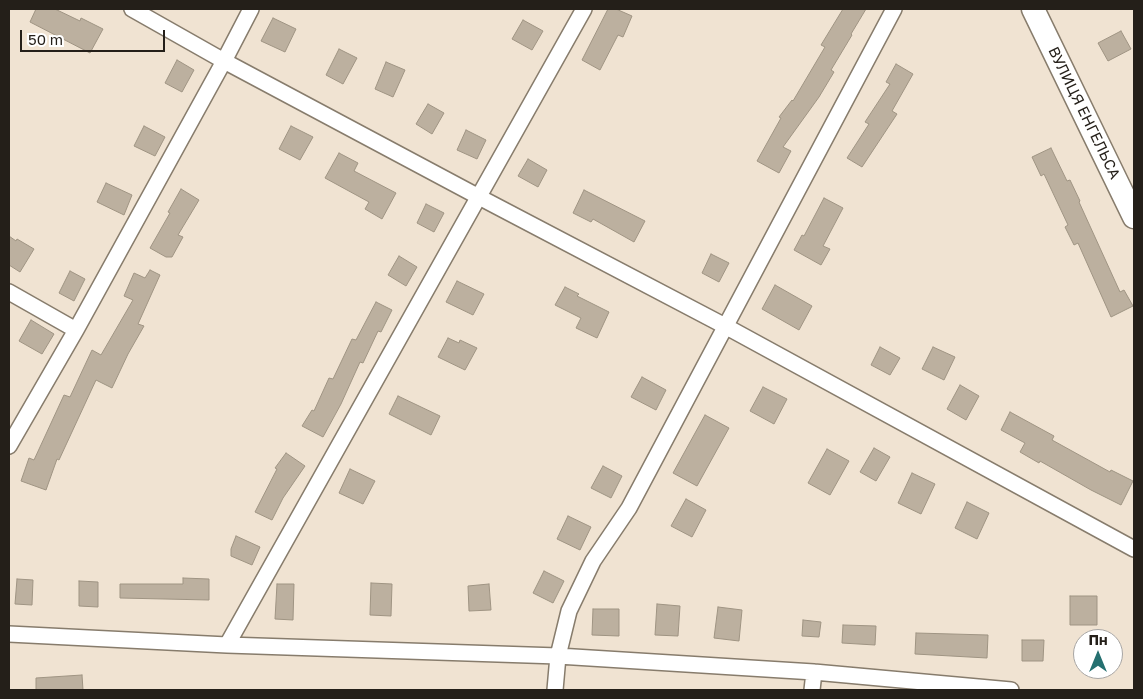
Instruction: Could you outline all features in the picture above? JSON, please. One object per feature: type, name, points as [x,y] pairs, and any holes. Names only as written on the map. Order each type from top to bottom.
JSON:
[{"type":"street","points":[[132,9],[224,61],[725,326],[1134,549]]},
{"type":"street","points":[[9,446],[76,330],[251,9]]},
{"type":"street","points":[[227,645],[584,9]]},
{"type":"street","points":[[555,690],[558,656],[568,611],[593,561],[629,508],[894,9]]},
{"type":"street","name":"ВУЛИЦЯ ЕНГЕЛЬСА","points":[[1033,9],[1134,217]]},
{"type":"street","points":[[9,292],[76,330]]},
{"type":"street","points":[[9,634],[227,645],[558,656],[814,672],[1011,690]]},
{"type":"street","points":[[812,690],[814,672]]},
{"type":"building","points":[[36,9],[55,9],[80,21],[81,18],[103,29],[90,53],[30,22]]},
{"type":"building","points":[[608,9],[616,9],[632,16],[623,37],[618,35],[600,70],[582,60]]},
{"type":"building","points":[[843,9],[866,9],[831,70],[834,72],[819,97],[783,147],[791,151],[779,173],[757,161],[781,118],[779,117],[793,101],[825,47],[821,45]]},
{"type":"building","points":[[273,18],[296,29],[285,52],[261,41]]},
{"type":"building","points":[[523,20],[543,31],[532,50],[512,39]]},
{"type":"building","points":[[1121,31],[1131,49],[1108,61],[1098,43]]},
{"type":"building","points":[[339,49],[357,58],[343,84],[326,75]]},
{"type":"building","points":[[177,60],[194,70],[182,92],[165,83]]},
{"type":"building","points":[[386,62],[405,70],[393,97],[375,89]]},
{"type":"building","points":[[896,64],[913,74],[892,111],[897,114],[862,167],[847,158],[869,124],[865,122],[890,84],[886,82]]},
{"type":"building","points":[[428,104],[444,113],[432,134],[416,124]]},
{"type":"building","points":[[144,126],[165,137],[155,156],[134,146]]},
{"type":"building","points":[[291,126],[313,137],[300,160],[279,149]]},
{"type":"building","points":[[466,130],[486,140],[477,159],[457,150]]},
{"type":"building","points":[[1051,148],[1067,181],[1070,180],[1120,292],[1124,290],[1133,306],[1111,317],[1078,243],[1074,245],[1065,227],[1068,225],[1044,174],[1041,176],[1032,157]]},
{"type":"building","points":[[339,153],[358,163],[354,171],[396,193],[382,219],[365,209],[369,202],[325,178]]},
{"type":"building","points":[[528,159],[547,170],[538,187],[518,176]]},
{"type":"building","points":[[106,183],[132,195],[124,215],[97,202]]},
{"type":"building","points":[[181,189],[199,200],[178,235],[183,237],[172,257],[166,257],[150,248]]},
{"type":"building","points":[[584,190],[645,221],[634,242],[593,219],[591,222],[573,213]]},
{"type":"building","points":[[824,198],[843,208],[823,246],[830,249],[821,265],[794,250],[802,235],[804,236]]},
{"type":"building","points":[[426,204],[444,213],[434,232],[417,223]]},
{"type":"building","points":[[9,236],[34,249],[20,272],[9,265]]},
{"type":"building","points":[[711,254],[729,263],[719,282],[702,273]]},
{"type":"building","points":[[399,256],[417,267],[406,286],[388,275]]},
{"type":"building","points":[[150,270],[160,275],[138,324],[144,326],[112,388],[96,380],[59,460],[57,459],[46,490],[21,481],[29,458],[34,460],[64,395],[70,397],[92,350],[101,355],[133,300],[124,296],[134,273],[145,278]]},
{"type":"building","points":[[70,271],[85,279],[74,301],[59,293]]},
{"type":"building","points":[[457,281],[484,294],[473,315],[446,302]]},
{"type":"building","points":[[775,285],[812,306],[799,330],[762,309]]},
{"type":"building","points":[[565,287],[579,294],[577,296],[609,312],[597,338],[576,328],[581,318],[555,305]]},
{"type":"building","points":[[376,302],[392,310],[381,332],[378,331],[363,363],[360,362],[341,404],[323,437],[302,426],[312,410],[314,411],[329,378],[333,379],[352,339],[356,340]]},
{"type":"building","points":[[31,320],[54,334],[42,354],[19,341]]},
{"type":"building","points":[[448,338],[459,343],[460,340],[477,348],[465,370],[438,357]]},
{"type":"building","points":[[880,347],[900,358],[890,375],[871,365]]},
{"type":"building","points":[[933,347],[955,357],[944,380],[922,369]]},
{"type":"building","points":[[642,377],[666,390],[656,410],[631,397]]},
{"type":"building","points":[[960,385],[979,396],[966,420],[947,409]]},
{"type":"building","points":[[763,387],[787,399],[774,424],[750,411]]},
{"type":"building","points":[[398,396],[440,416],[431,435],[389,414]]},
{"type":"building","points":[[1010,412],[1054,436],[1052,440],[1110,472],[1111,470],[1133,481],[1121,505],[1020,452],[1025,443],[1001,430]]},
{"type":"building","points":[[705,415],[729,428],[697,486],[673,473]]},
{"type":"building","points":[[874,448],[890,457],[876,481],[860,472]]},
{"type":"building","points":[[827,449],[849,461],[830,495],[808,483]]},
{"type":"building","points":[[286,453],[305,466],[283,498],[272,520],[255,512],[277,469],[275,468]]},
{"type":"building","points":[[603,466],[622,476],[611,498],[591,488]]},
{"type":"building","points":[[350,469],[375,481],[363,504],[339,493]]},
{"type":"building","points":[[912,473],[935,484],[921,514],[898,503]]},
{"type":"building","points":[[686,499],[706,510],[692,537],[671,526]]},
{"type":"building","points":[[967,502],[989,513],[977,539],[955,528]]},
{"type":"building","points":[[568,516],[591,527],[580,550],[557,539]]},
{"type":"building","points":[[236,536],[260,547],[252,565],[231,556],[231,549]]},
{"type":"building","points":[[544,571],[564,581],[553,603],[533,593]]},
{"type":"building","points":[[183,578],[209,579],[209,600],[120,598],[120,584],[183,584]]},
{"type":"building","points":[[17,579],[33,580],[32,605],[15,604]]},
{"type":"building","points":[[79,581],[98,582],[98,607],[79,606]]},
{"type":"building","points":[[371,583],[392,584],[391,616],[370,615]]},
{"type":"building","points":[[277,584],[294,584],[293,620],[275,619]]},
{"type":"building","points":[[489,584],[491,610],[469,611],[468,586]]},
{"type":"building","points":[[1070,596],[1097,596],[1097,625],[1070,625]]},
{"type":"building","points":[[657,604],[680,606],[678,636],[655,635]]},
{"type":"building","points":[[718,607],[742,610],[739,641],[714,638]]},
{"type":"building","points":[[593,609],[619,609],[619,636],[592,635]]},
{"type":"building","points":[[803,620],[821,622],[819,637],[802,636]]},
{"type":"building","points":[[843,625],[876,626],[875,645],[842,643]]},
{"type":"building","points":[[916,633],[988,635],[987,658],[915,654]]},
{"type":"building","points":[[1022,640],[1044,640],[1043,661],[1022,661]]},
{"type":"building","points":[[82,675],[83,690],[36,690],[36,678]]}]
